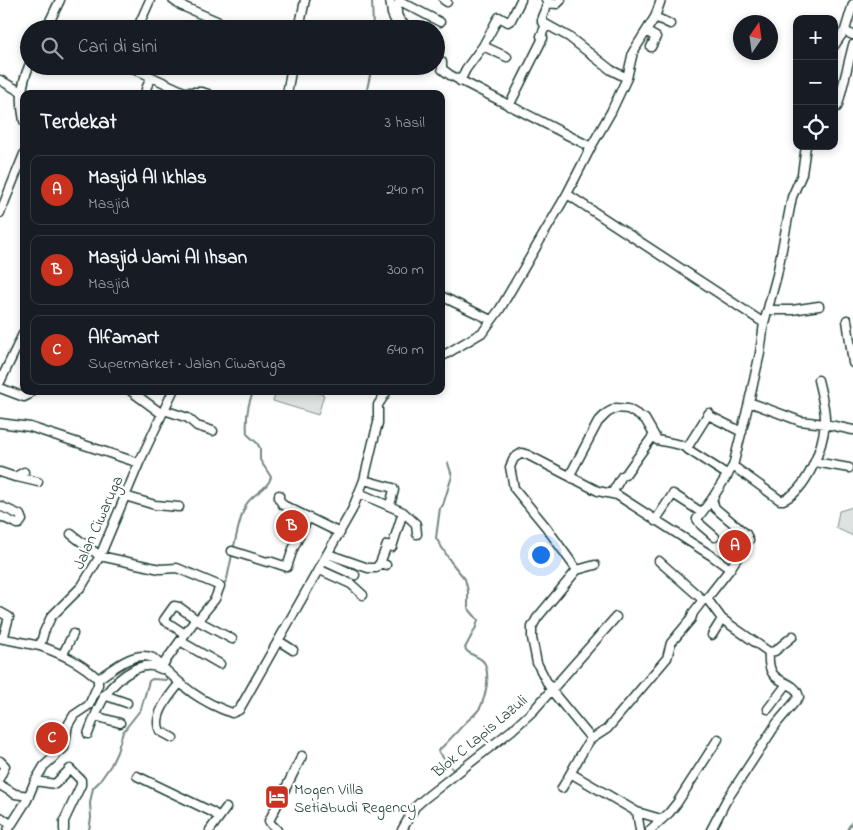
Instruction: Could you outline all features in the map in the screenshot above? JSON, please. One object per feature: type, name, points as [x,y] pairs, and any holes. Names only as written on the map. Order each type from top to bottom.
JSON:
[{"type":"street","points":[[51,20],[60,0]]},
{"type":"street","points":[[141,20],[150,0]]},
{"type":"street","points":[[173,0],[214,20]]},
{"type":"street","points":[[301,20],[305,0]]},
{"type":"street","points":[[390,0],[395,20]]},
{"type":"street","points":[[460,81],[499,17],[508,22],[511,20],[521,0]]},
{"type":"street","points":[[561,0],[557,4],[547,1],[542,20],[546,25],[569,37],[612,70],[627,78]]},
{"type":"street","points":[[445,355],[480,334],[500,309],[611,112],[627,78],[633,52],[655,17],[661,0]]},
{"type":"street","points":[[400,20],[397,11],[400,1],[436,20]]},
{"type":"street","points":[[838,40],[845,30],[853,4]]},
{"type":"street","points":[[655,17],[670,24]]},
{"type":"street","points":[[509,106],[543,38],[541,36],[546,25]]},
{"type":"street","points":[[845,30],[853,35]]},
{"type":"street","points":[[646,32],[656,37],[651,47]]},
{"type":"street","points":[[838,105],[853,45]]},
{"type":"street","points":[[483,46],[507,57]]},
{"type":"street","points":[[445,73],[591,147]]},
{"type":"street","points":[[23,90],[27,75]]},
{"type":"street","points":[[148,75],[180,90]]},
{"type":"street","points":[[288,90],[290,75]]},
{"type":"street","points":[[146,89],[152,77]]},
{"type":"street","points":[[0,80],[20,91]]},
{"type":"street","points":[[715,537],[697,519],[734,466],[792,197],[803,170],[806,150]]},
{"type":"street","points":[[0,214],[20,164]]},
{"type":"street","points":[[566,194],[764,324]]},
{"type":"street","points":[[445,298],[491,320]]},
{"type":"street","points":[[768,310],[792,310],[819,306]]},
{"type":"street","points":[[847,320],[853,363]]},
{"type":"street","points":[[0,382],[20,340]]},
{"type":"street","points":[[734,466],[783,500],[795,492],[815,462],[825,424],[818,380]]},
{"type":"street","points":[[0,388],[24,397],[28,395]]},
{"type":"street","points":[[137,395],[163,412],[188,418],[197,426],[213,431]]},
{"type":"street","name":"Jalan Ciwaruga","points":[[40,646],[51,617],[82,586],[100,556],[170,395]]},
{"type":"street","points":[[98,679],[124,662],[140,656],[153,658],[179,684],[202,700],[232,713],[242,707],[320,570],[360,493],[378,423],[378,405],[385,395]]},
{"type":"street","points":[[749,402],[800,421],[853,430]]},
{"type":"street","points":[[572,478],[571,473],[598,422],[607,413],[616,408],[628,409],[645,420],[657,440],[678,444],[687,448],[728,475]]},
{"type":"street","points":[[687,448],[709,414],[742,432]]},
{"type":"street","points":[[0,423],[38,430],[139,463]]},
{"type":"street","points":[[0,431],[10,426]]},
{"type":"street","points":[[612,493],[622,476],[625,475],[653,436]]},
{"type":"street","points":[[577,570],[546,527],[514,488],[510,467],[514,458],[522,454],[528,455],[598,491],[612,493],[626,500],[730,569]]},
{"type":"street","points":[[815,462],[849,468]]},
{"type":"street","points":[[0,472],[38,482]]},
{"type":"street","points":[[17,477],[24,472]]},
{"type":"street","points":[[364,480],[393,488],[390,505]]},
{"type":"street","points":[[360,493],[403,512],[416,524],[417,534]]},
{"type":"street","points":[[655,521],[673,494],[701,512]]},
{"type":"street","points":[[279,495],[283,505],[340,533]]},
{"type":"street","points":[[125,496],[155,505],[179,508]]},
{"type":"street","points":[[562,788],[572,774],[574,765],[590,740],[608,729],[667,658],[671,643],[691,619],[692,613],[708,597],[746,546],[749,540],[748,536],[715,508],[712,499]]},
{"type":"street","points":[[0,506],[20,515],[22,520],[17,524],[0,516]]},
{"type":"street","points":[[326,558],[368,568],[376,568],[383,564],[387,545],[392,547],[403,512]]},
{"type":"street","points":[[232,551],[287,567],[293,548],[308,518]]},
{"type":"street","points":[[72,534],[100,556],[160,569],[177,568],[220,586],[215,599],[180,642],[165,669]]},
{"type":"street","points":[[326,558],[356,576]]},
{"type":"street","points":[[659,561],[705,600],[722,619],[769,652],[775,651],[793,636]]},
{"type":"street","points":[[590,740],[589,736],[551,690],[538,663],[532,638],[532,627],[537,618],[577,570],[595,565]]},
{"type":"street","points":[[320,570],[351,584],[363,595]]},
{"type":"street","points":[[186,634],[164,620],[172,607],[179,607],[197,620],[232,639]]},
{"type":"street","points":[[0,612],[8,617],[2,638],[40,646],[63,654],[88,669],[98,679],[98,685],[89,705],[74,715],[68,725],[64,748],[44,766],[29,796],[9,827],[0,817]]},
{"type":"street","name":"Blok C Lapis Lazuli","points":[[402,830],[415,807],[512,730],[533,710],[616,617]]},
{"type":"street","points":[[712,635],[722,619]]},
{"type":"street","points":[[63,654],[72,634]]},
{"type":"street","points":[[279,641],[293,650]]},
{"type":"street","points":[[180,642],[220,664]]},
{"type":"street","points":[[711,830],[726,802],[777,723],[799,697],[797,692],[771,673],[769,652]]},
{"type":"street","points":[[88,734],[104,695],[120,677],[138,668],[150,665],[165,669]]},
{"type":"street","points":[[173,738],[160,731],[158,721],[160,713],[179,684]]},
{"type":"street","points":[[768,708],[787,684]]},
{"type":"street","points":[[104,695],[127,703]]},
{"type":"street","points":[[95,716],[120,723]]},
{"type":"street","points":[[653,829],[674,808],[718,740]]},
{"type":"street","points":[[277,830],[269,821],[302,756]]},
{"type":"street","points":[[0,761],[5,766],[0,777]]},
{"type":"street","points":[[35,781],[55,784],[70,770],[81,780],[81,785],[64,821],[64,830]]},
{"type":"street","points":[[572,774],[637,812],[662,819]]},
{"type":"street","points":[[138,776],[219,817]]},
{"type":"street","points":[[0,785],[15,794],[29,796]]},
{"type":"street","points":[[210,830],[226,808]]},
{"type":"street","points":[[637,812],[640,830]]},
{"type":"shaded area","points":[[275,395],[324,395],[318,415],[273,401]]},
{"type":"shaded area","points":[[853,507],[853,536],[836,528],[839,511]]},
{"type":"waterway","points":[[372,0],[373,20]]},
{"type":"waterway","points":[[367,90],[370,75]]},
{"type":"waterway","points":[[233,550],[240,521],[248,501],[267,485],[271,477],[260,460],[260,448],[247,434],[248,412],[252,395]]},
{"type":"waterway","points":[[448,463],[452,476],[443,505],[440,508],[436,538],[451,562],[465,579],[468,591],[468,608],[478,620],[465,648],[469,653],[483,661],[487,674],[486,691],[479,709],[438,751],[455,772]]},
{"type":"waterway","points":[[223,586],[227,579],[232,555]]},
{"type":"waterway","points":[[168,668],[172,659]]},
{"type":"waterway","points":[[89,830],[91,818],[90,803],[93,788],[111,765],[123,732],[141,709],[149,681],[152,679],[166,680],[169,675]]},
{"type":"waterway","points":[[847,830],[853,820]]},
{"type":"place","name":"Masjid Jami Al Ihsan","points":[[292,526]]},
{"type":"place","name":"Masjid Al Ikhlas","points":[[735,546]]},
{"type":"place","name":"Alfamart","points":[[52,738]]},
{"type":"place","name":"Mogen Villa Setiabudi Regency","points":[[277,797]]}]
